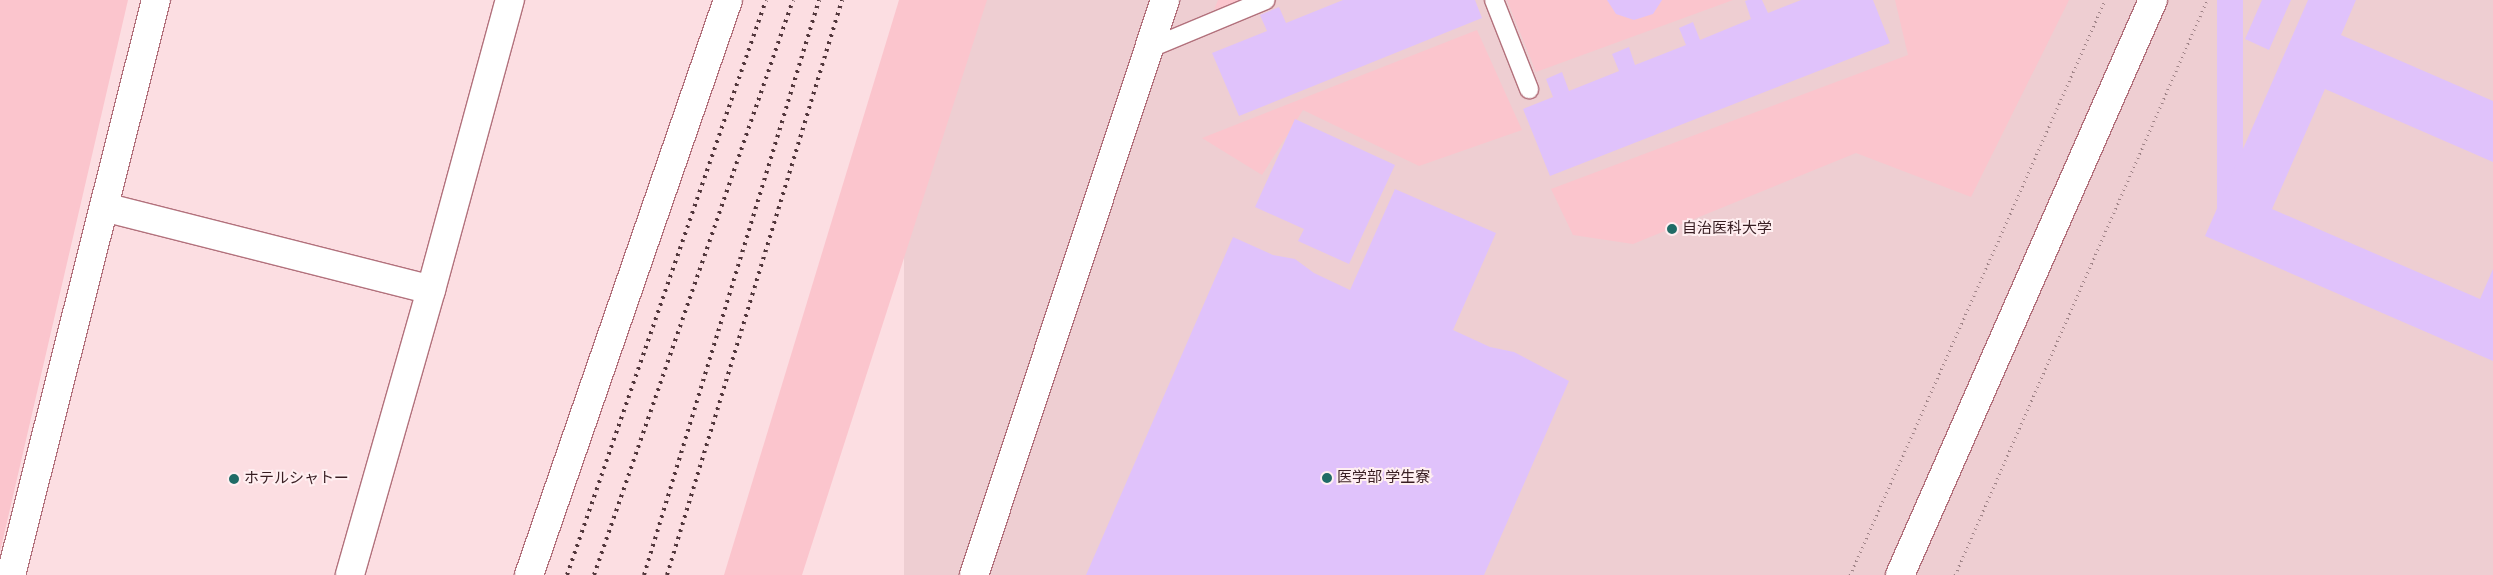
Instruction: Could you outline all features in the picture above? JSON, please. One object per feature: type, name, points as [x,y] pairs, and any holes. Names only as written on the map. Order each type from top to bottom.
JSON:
[{"type":"street","points":[[11,575],[11,534],[104,207],[156,0]]},
{"type":"street","points":[[350,575],[431,290],[510,0]]},
{"type":"street","points":[[529,575],[728,0]]},
{"type":"street","points":[[974,575],[1153,47],[1166,0]]},
{"type":"street","points":[[1900,575],[2153,0]]},
{"type":"street","points":[[104,207],[431,290]]},
{"type":"lane","points":[[1153,47],[1266,0]]},
{"type":"lane","points":[[1494,0],[1529,89]]},
{"type":"path","points":[[1850,575],[2105,0]]},
{"type":"path","points":[[1955,575],[2207,0]]},
{"type":"shaded area","points":[[0,0],[128,0],[0,552]]},
{"type":"shaded area","points":[[899,0],[987,0],[802,575],[724,575]]},
{"type":"shaded area","name":"自治医科大学","points":[[904,0],[2493,0],[2493,575],[904,575]]},
{"type":"shaded area","points":[[1218,0],[1240,0],[1214,10]]},
{"type":"shaded area","points":[[1507,0],[1733,0],[1536,72]]},
{"type":"shaded area","points":[[1895,0],[2069,0],[1971,197],[1856,153],[1633,244],[1573,235],[1551,189],[1908,55]]},
{"type":"shaded area","points":[[1477,30],[1522,130],[1419,166],[1303,110],[1262,175],[1202,138]]},
{"type":"building","points":[[1343,0],[1475,0],[1482,18],[1239,116],[1212,53],[1267,31],[1260,15],[1279,7],[1286,23]]},
{"type":"building","points":[[1607,0],[1662,0],[1653,14],[1634,20],[1616,14]]},
{"type":"building","points":[[1762,0],[1768,13],[1801,0],[1873,0],[1890,43],[1550,176],[1523,109],[1553,97],[1546,79],[1562,72],[1569,91],[1619,71],[1612,54],[1629,47],[1635,65],[1686,45],[1679,28],[1693,22],[1700,40],[1751,19],[1745,1]]},
{"type":"building","points":[[2217,0],[2243,0],[2243,233],[2217,233]]},
{"type":"building","points":[[2262,0],[2291,0],[2269,50],[2245,39]]},
{"type":"building","points":[[2308,0],[2356,0],[2341,35],[2493,101],[2493,162],[2325,89],[2272,209],[2480,299],[2493,269],[2493,361],[2205,236]]},
{"type":"building","points":[[1295,119],[1395,165],[1349,264],[1298,241],[1304,229],[1255,207]]},
{"type":"building","name":"医学部 学生寮","points":[[1395,189],[1496,233],[1453,330],[1490,347],[1514,352],[1569,381],[1484,575],[1086,575],[1233,237],[1273,255],[1295,259],[1314,273],[1350,290]]},
{"type":"railway","points":[[567,575],[766,0]]},
{"type":"railway","points":[[594,575],[793,0]]},
{"type":"railway","points":[[644,575],[819,0]]},
{"type":"railway","points":[[667,575],[842,0]]},
{"type":"place","name":"自治医科大学","points":[[1672,229]]},
{"type":"place","name":"医学部 学生寮","points":[[1327,478]]},
{"type":"place","name":"ホテルシャトー","points":[[234,479]]}]
